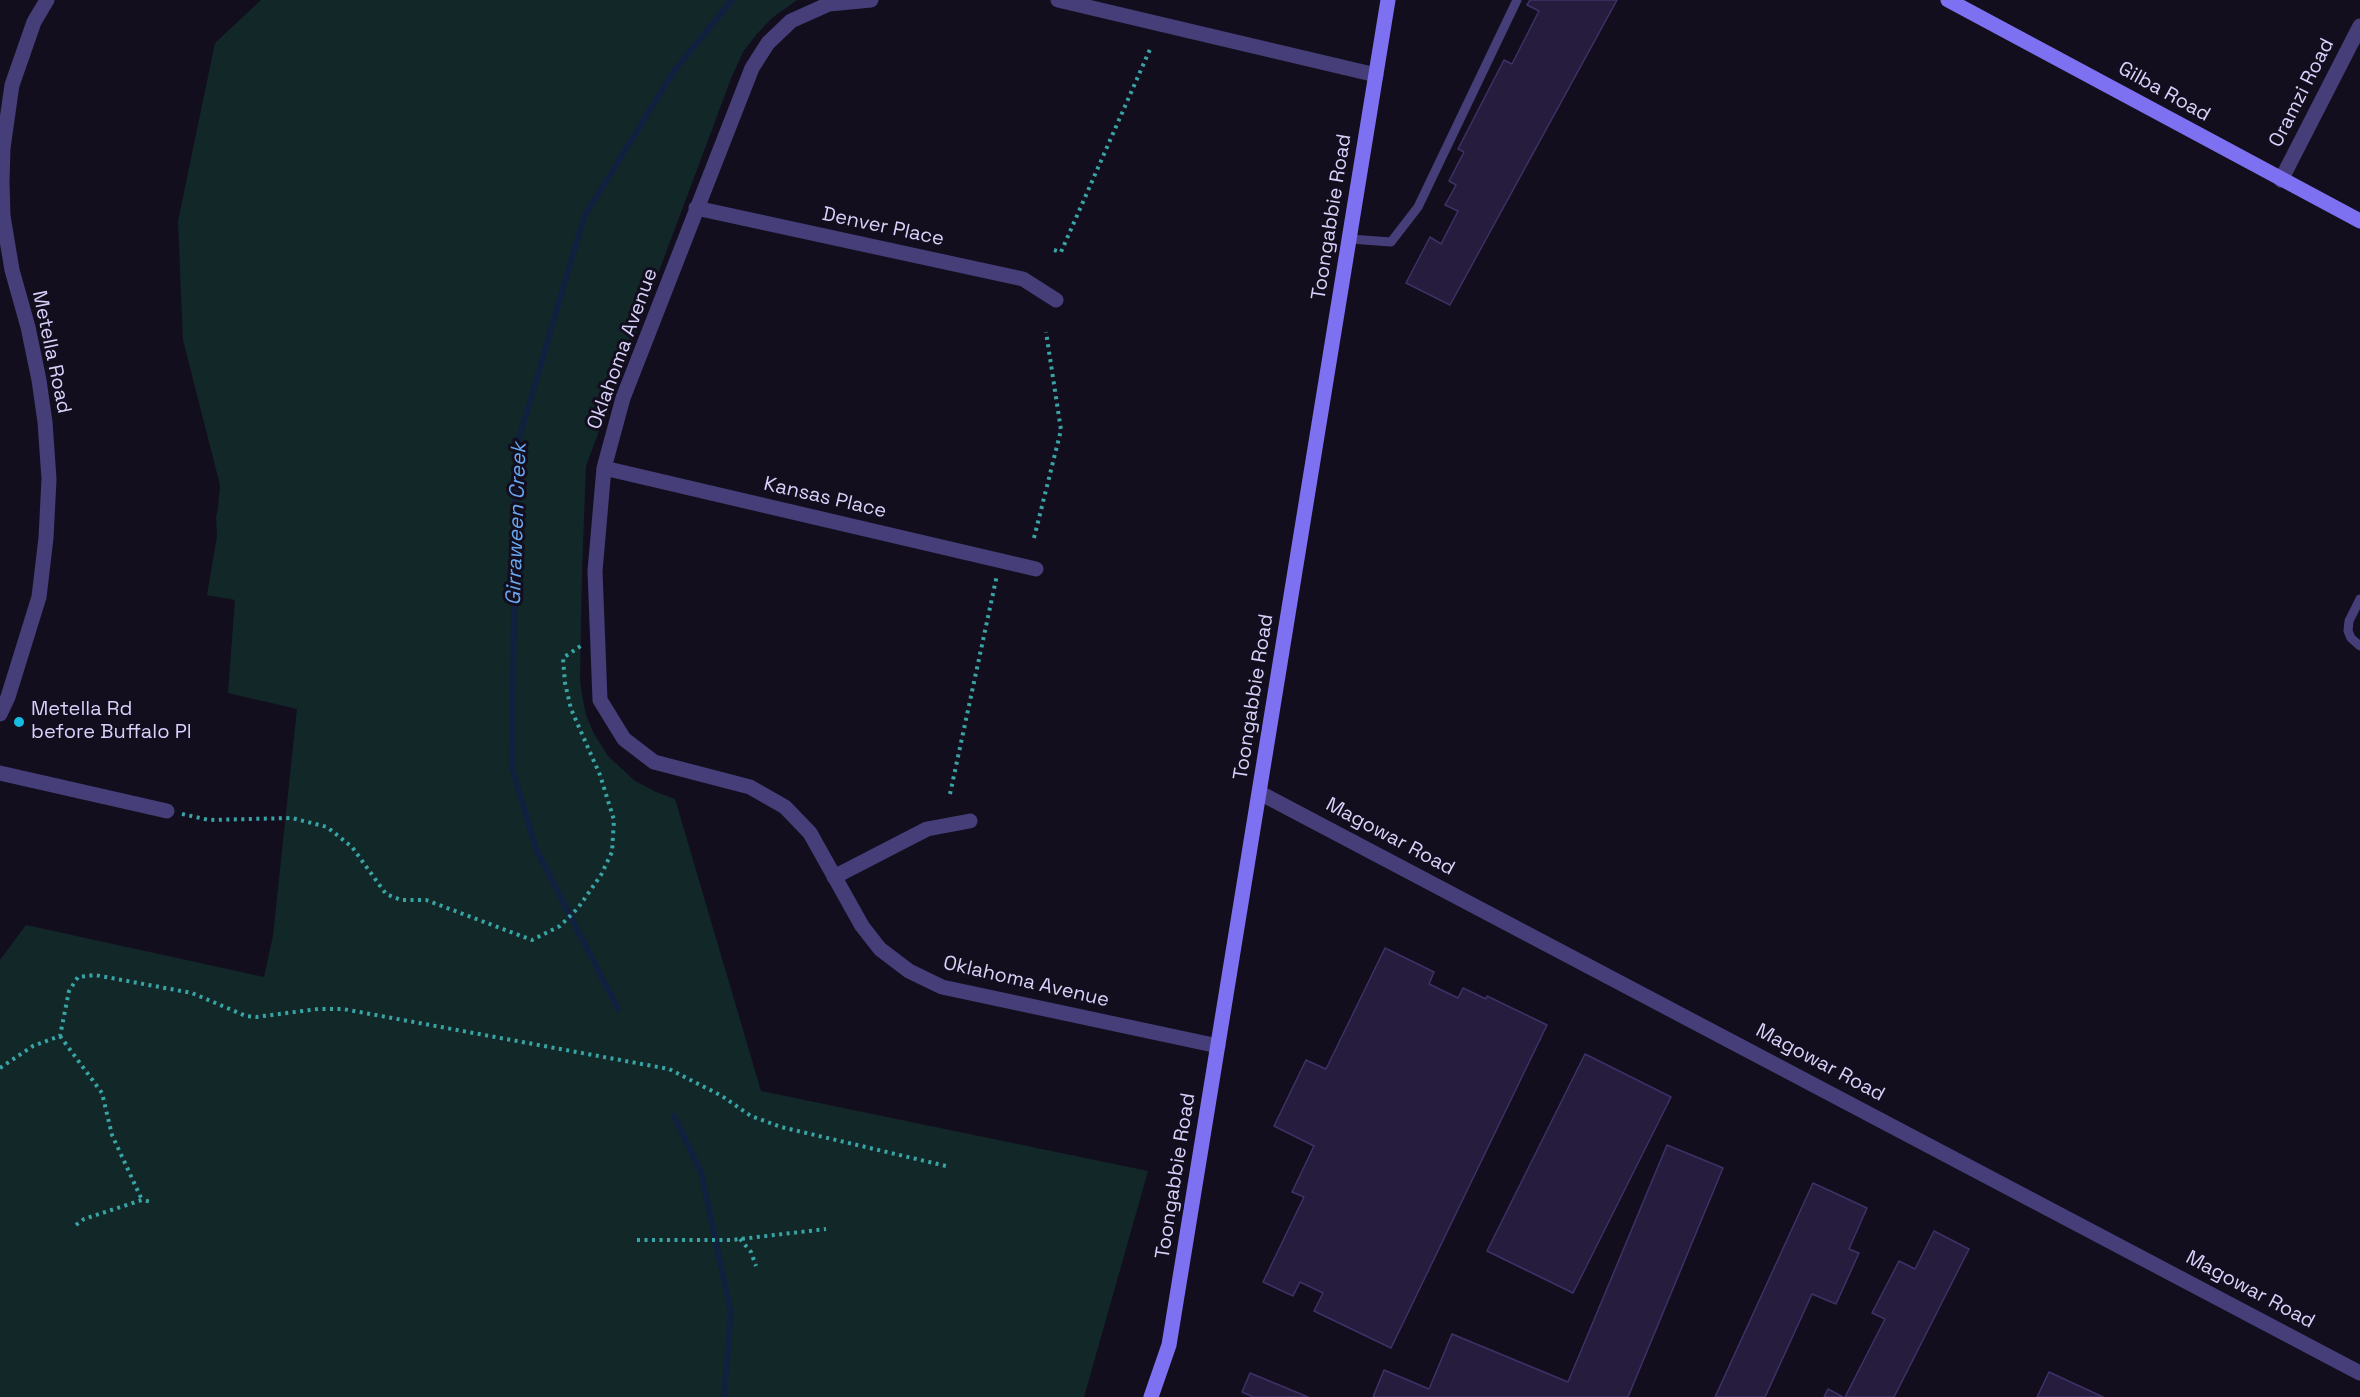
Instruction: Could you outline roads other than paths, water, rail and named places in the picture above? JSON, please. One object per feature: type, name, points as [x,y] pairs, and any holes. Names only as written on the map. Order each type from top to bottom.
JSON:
[{"type":"main road","name":"Toongabbie Road","points":[[1151,1397],[1169,1345],[1388,0]]},
{"type":"main road","name":"Gilba Road","points":[[1948,0],[2360,222]]},
{"type":"street","name":"Metella Road","points":[[0,714],[9,697],[39,597],[46,537],[49,479],[45,422],[28,327],[12,270],[3,216],[2,182],[3,148],[12,85],[34,22],[46,0]]},
{"type":"street","name":"Oklahoma Avenue","points":[[871,0],[829,4],[791,21],[768,44],[752,68],[696,208],[623,398],[604,468],[595,571],[600,700],[624,739],[654,762],[750,787],[785,807],[810,833],[862,926],[880,949],[909,971],[942,987],[1218,1046]]},
{"type":"street","points":[[1058,0],[1122,7],[1376,75]]},
{"type":"street","name":"Oramzi Road","points":[[2281,180],[2360,26]]},
{"type":"street","name":"Denver Place","points":[[696,208],[1023,279],[1056,300]]},
{"type":"street","name":"Kansas Place","points":[[604,468],[1036,569]]},
{"type":"street","points":[[0,773],[167,811]]},
{"type":"street","name":"Magowar Road","points":[[1260,793],[2360,1372]]},
{"type":"street","points":[[834,878],[927,829],[970,821]]},
{"type":"lane","points":[[1350,239],[1391,242],[1418,207],[1516,0]]},
{"type":"lane","points":[[2360,599],[2349,621],[2348,631],[2351,638],[2360,646]]},
{"type":"waterway","name":"Girraween Creek","points":[[618,1009],[536,849],[512,768],[516,449],[584,217],[674,71],[732,0]]},
{"type":"waterway","name":"Girraween Creek","points":[[674,1116],[701,1172],[731,1314],[724,1397]]},
{"type":"place","name":"Metella Rd before Buffalo Pl","points":[[19,722]]}]
